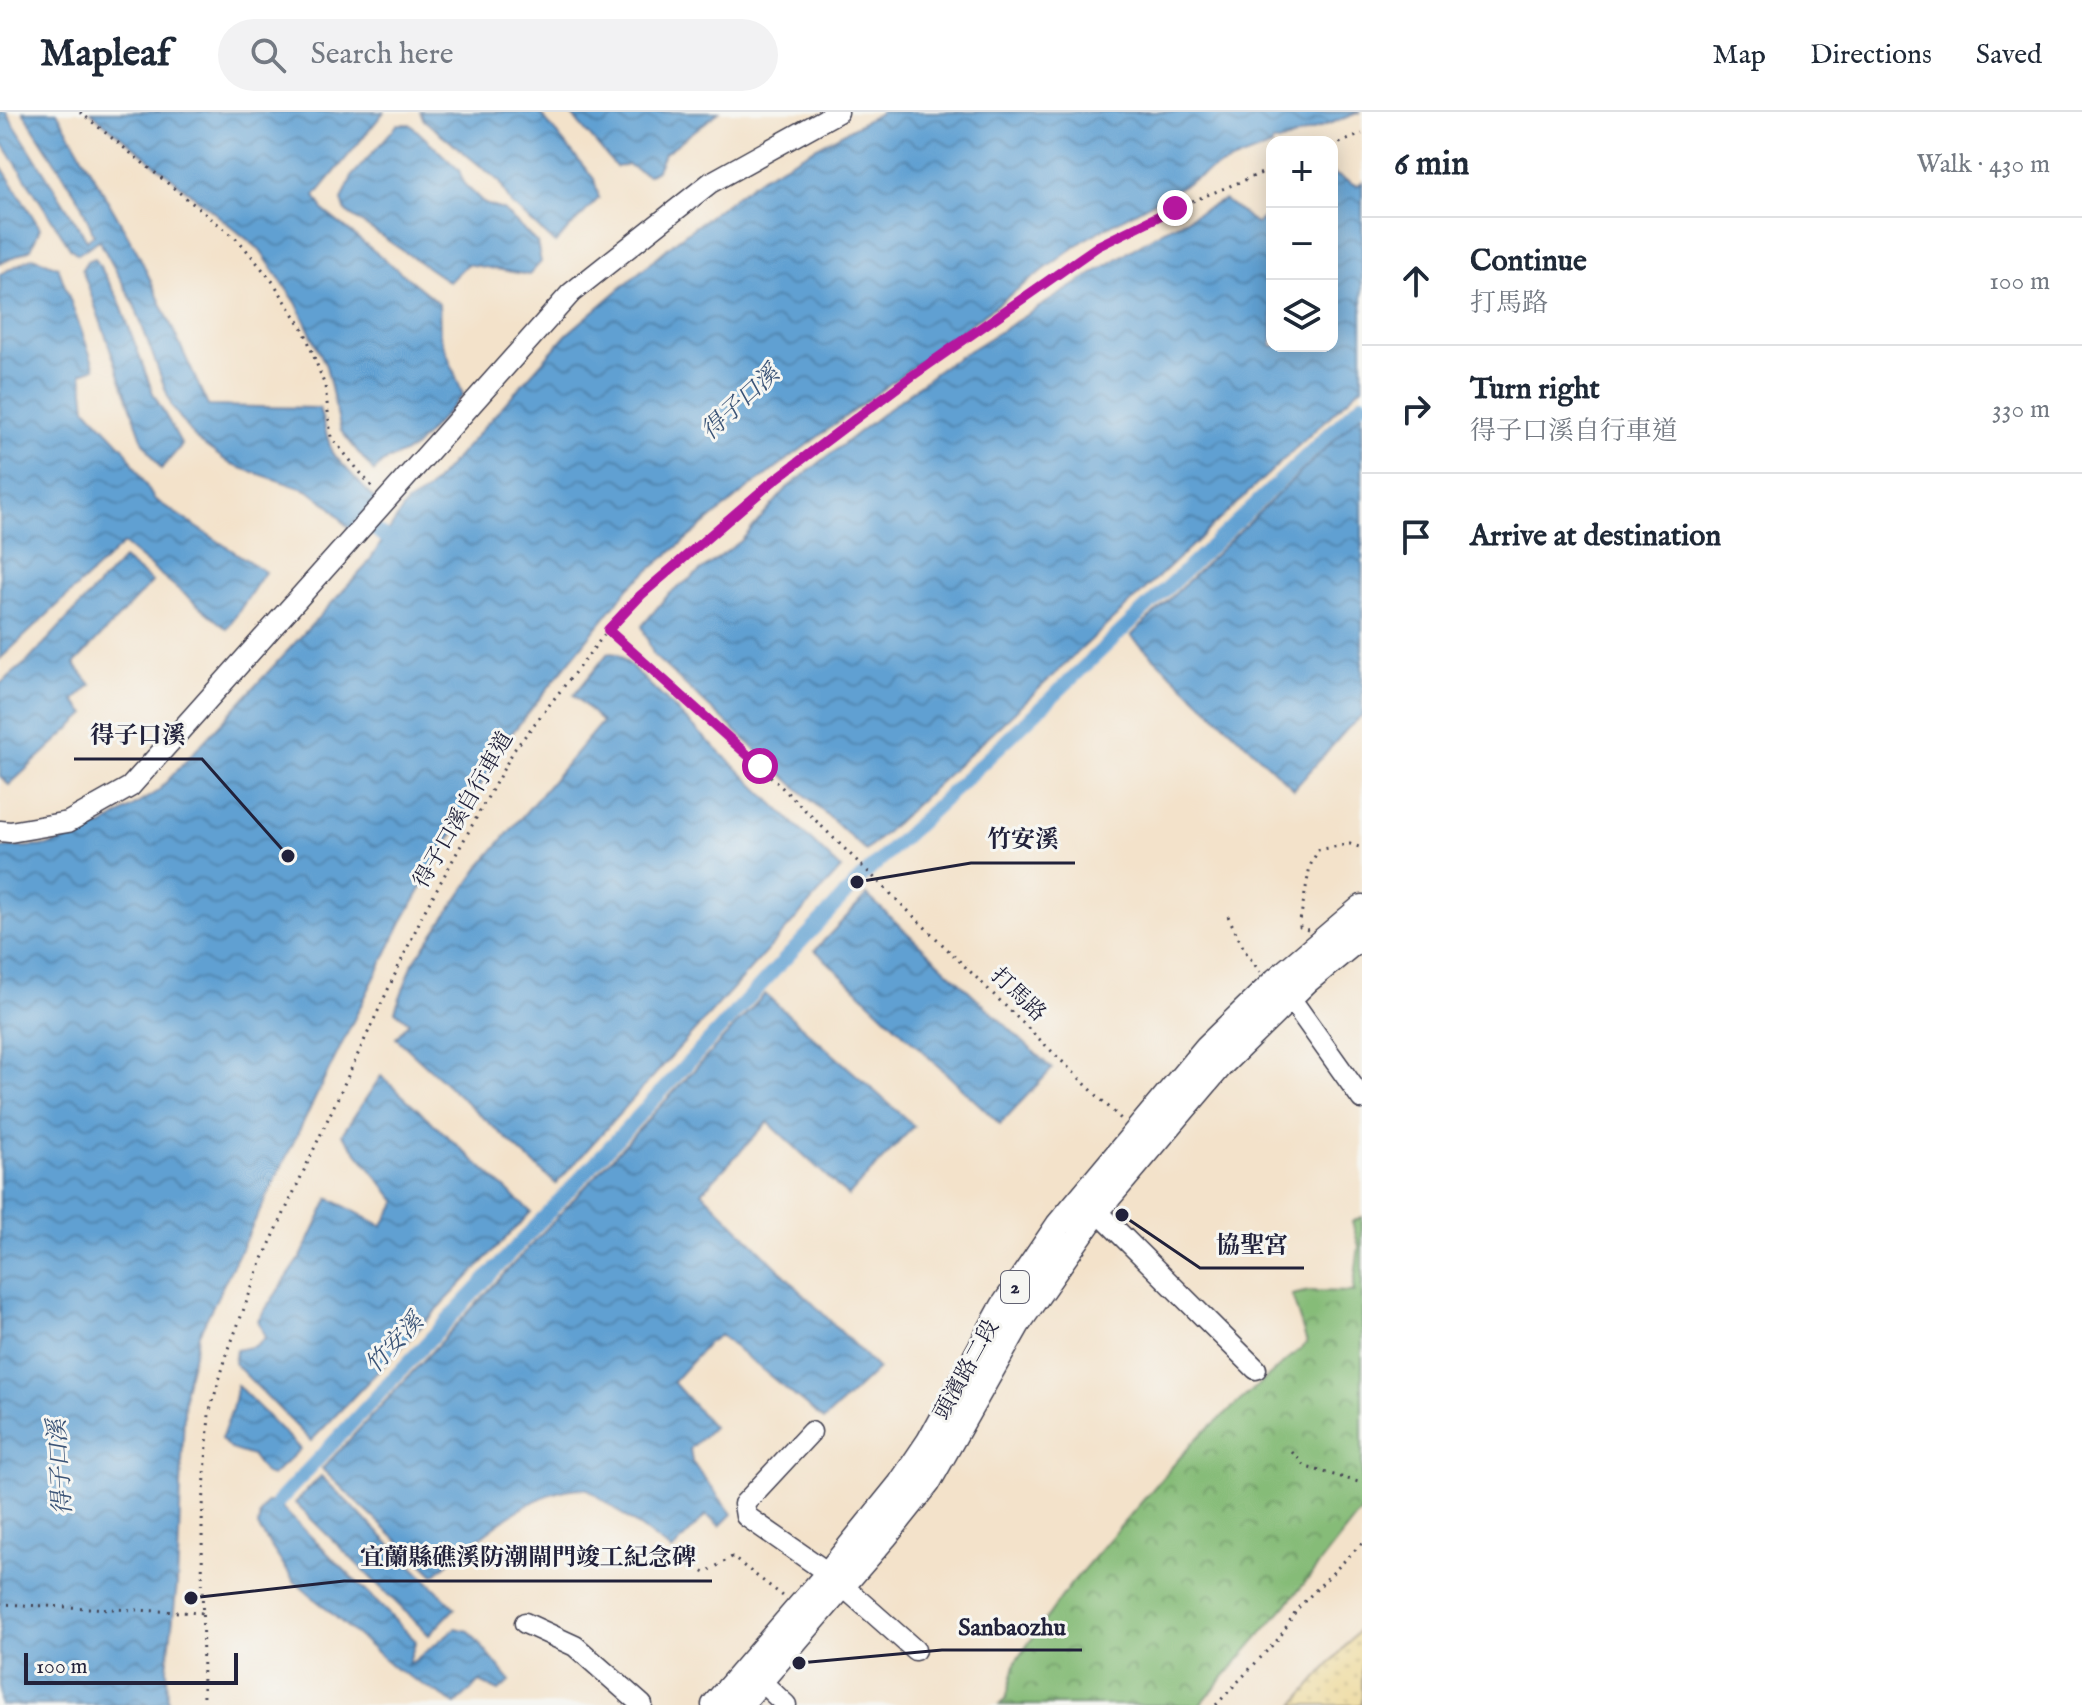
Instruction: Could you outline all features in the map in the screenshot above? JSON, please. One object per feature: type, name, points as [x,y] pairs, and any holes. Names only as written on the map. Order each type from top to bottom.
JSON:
[{"type":"main road","name":"頭濱路二段","points":[[714,1705],[754,1675],[835,1580],[929,1441],[1003,1306],[1035,1256],[1090,1204],[1222,1064],[1279,987],[1327,936],[1362,907]]},
{"type":"main road","name":"頭濱路二段","points":[[1090,1204],[1136,1133],[1207,1047],[1279,987],[1362,936]]},
{"type":"main road","name":"頭濱路二段","points":[[740,1705],[754,1675],[798,1608],[835,1580]]},
{"type":"lane","points":[[0,831],[68,822],[130,787],[571,293],[710,183],[838,112]]},
{"type":"lane","points":[[1279,987],[1362,1099]]},
{"type":"lane","points":[[1090,1204],[1256,1369]]},
{"type":"lane","points":[[811,1432],[744,1504],[746,1516],[835,1580],[915,1650]]},
{"type":"lane","points":[[525,1623],[575,1646],[642,1705]]},
{"type":"lane","points":[[754,1675],[786,1705]]},
{"type":"path","points":[[80,112],[239,241],[273,282],[304,330],[325,386],[331,437],[385,501]]},
{"type":"path","points":[[1338,144],[1362,134]]},
{"type":"path","name":"得子口溪自行車道","points":[[203,1705],[202,1523],[209,1414],[227,1354],[261,1263],[424,912],[514,750],[608,630],[641,595],[772,482],[912,376],[1085,255],[1175,208],[1266,171]]},
{"type":"path","name":"打馬路","points":[[608,630],[760,766],[1136,1133]]},
{"type":"path","points":[[1327,936],[1300,927],[1310,866],[1318,850],[1350,844],[1362,848]]},
{"type":"path","points":[[1228,916],[1245,951],[1279,987]]},
{"type":"path","points":[[1292,1452],[1306,1467],[1362,1483]]},
{"type":"path","points":[[1216,1705],[1280,1637],[1297,1609],[1362,1543]]},
{"type":"path","points":[[668,1552],[705,1573],[732,1557],[798,1608]]},
{"type":"path","points":[[0,1604],[203,1613]]},
{"type":"green space","points":[[1362,1217],[1362,1510],[1303,1585],[1200,1705],[1000,1705],[1006,1699],[1016,1661],[1070,1585],[1195,1440],[1307,1343],[1292,1295],[1309,1291],[1353,1292],[1359,1246],[1352,1222]]},
{"type":"sand","points":[[1362,1627],[1362,1705],[1294,1705]]},
{"type":"water","points":[[0,112],[6,112],[87,240],[94,235],[79,199],[23,112],[57,112],[139,255],[208,406],[319,408],[332,453],[378,503],[352,532],[329,505],[307,490],[232,465],[197,440],[172,407],[134,304],[99,240],[78,254],[71,249],[0,139]]},
{"type":"water","points":[[91,112],[384,112],[315,196],[324,211],[439,303],[440,335],[463,395],[414,448],[382,463],[374,472],[341,431],[326,366],[297,304],[259,249]]},
{"type":"water","points":[[420,112],[539,112],[594,179],[599,198],[555,243],[511,204],[500,182],[424,120]]},
{"type":"water","points":[[569,112],[719,112],[664,154],[657,170],[648,175],[628,165],[616,167]]},
{"type":"water","name":"得子口溪","points":[[882,112],[1360,112],[1298,136],[1266,136],[1266,148],[1215,168],[1087,238],[742,493],[629,587],[507,739],[402,922],[199,1334],[185,1389],[177,1585],[167,1668],[168,1705],[0,1705],[0,848],[47,846],[102,826],[158,791],[366,566],[407,503],[426,492],[567,334],[677,240],[763,176]]},
{"type":"water","points":[[398,124],[410,124],[459,170],[464,184],[485,204],[503,210],[537,243],[541,262],[529,275],[467,264],[449,282],[346,212],[342,200],[352,176]]},
{"type":"water","points":[[0,164],[40,228],[31,249],[0,264]]},
{"type":"water","points":[[1338,176],[1357,186],[1362,182],[1362,386],[866,851],[654,656],[642,626],[668,595],[741,541],[787,488],[941,368],[1162,231],[1224,200],[1257,224],[1266,215],[1266,352],[1338,352]]},
{"type":"water","points":[[33,257],[58,267],[95,368],[82,373],[86,408],[124,448],[154,499],[265,572],[227,629],[123,544],[0,659],[0,274]]},
{"type":"water","points":[[95,258],[119,300],[153,393],[182,445],[161,469],[143,441],[82,269],[87,261]]},
{"type":"water","points":[[1362,413],[1362,716],[1294,789],[1131,636]]},
{"type":"water","points":[[123,559],[152,582],[74,664],[91,685],[74,701],[86,714],[9,785],[0,776],[0,684],[28,661]]},
{"type":"water","points":[[608,653],[618,654],[841,869],[556,1184],[396,1038],[409,1022],[395,1011],[413,963],[481,865],[602,722],[574,695]]},
{"type":"water","points":[[867,895],[1052,1069],[1000,1124],[815,950]]},
{"type":"water","points":[[765,994],[914,1126],[848,1196],[768,1122],[702,1192],[878,1369],[824,1420],[720,1335],[708,1343],[673,1382],[713,1427],[690,1449],[692,1462],[732,1514],[720,1526],[706,1515],[672,1551],[588,1489],[568,1490],[526,1505],[434,1575],[322,1469]]},
{"type":"water","points":[[381,1076],[531,1212],[311,1441],[234,1363],[236,1350],[255,1346],[265,1338],[258,1320],[301,1257],[329,1198],[382,1226],[397,1202],[342,1134]]},
{"type":"water","points":[[237,1385],[300,1449],[272,1476],[265,1474],[252,1456],[230,1449],[221,1439]]},
{"type":"water","points":[[321,1476],[455,1608],[429,1635],[295,1503]]},
{"type":"water","points":[[267,1502],[277,1503],[416,1641],[408,1664],[455,1628],[469,1631],[510,1681],[499,1691],[480,1682],[456,1704],[396,1669],[294,1581],[258,1527],[260,1514]]},
{"type":"waterway","name":"竹安溪","points":[[277,1503],[857,882],[1362,403]]},
{"type":"waterway","points":[[375,530],[398,545]]},
{"type":"place","name":"得子口溪","points":[[288,856]]},
{"type":"place","name":"竹安溪","points":[[857,882]]},
{"type":"place","name":"協聖宮","points":[[1122,1215]]},
{"type":"place","name":"宜蘭縣礁溪防潮閘門竣工紀念碑","points":[[191,1598]]},
{"type":"place","name":"Sanbaozhu","points":[[799,1663]]},
{"type":"route","points":[[760,766],[608,630],[641,595],[772,482],[912,376],[1098,246],[1175,208]]}]
